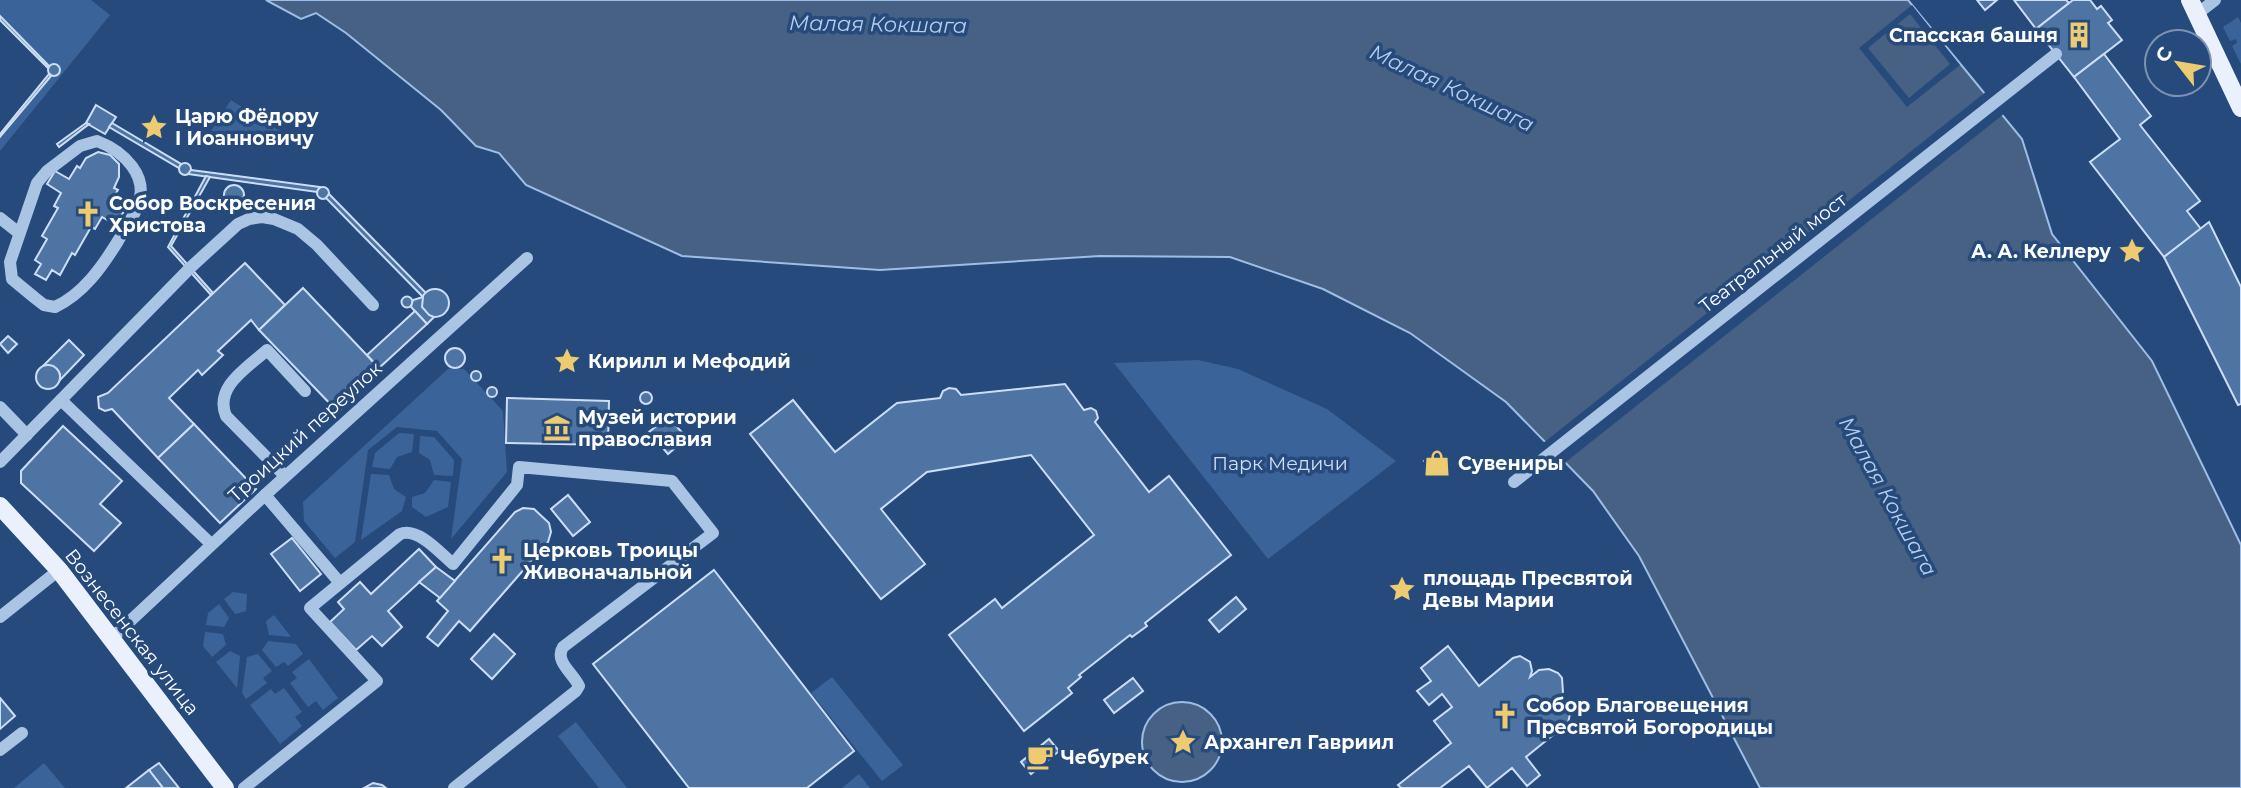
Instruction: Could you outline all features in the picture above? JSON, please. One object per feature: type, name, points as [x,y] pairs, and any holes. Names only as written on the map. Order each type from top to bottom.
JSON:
[{"type":"main road","points":[[2194,7],[2241,108]]},
{"type":"main road","name":"Вознесенская улица","points":[[0,506],[59,570],[225,788]]},
{"type":"street","points":[[2194,7],[2215,0]]},
{"type":"street","name":"Театральный мост","points":[[1514,482],[2056,54]]},
{"type":"street","points":[[97,141],[105,144],[123,155],[134,169],[140,190],[137,207],[97,272],[65,303],[55,307],[44,305],[12,279],[10,262],[19,233],[37,183],[47,171],[80,146],[97,141]]},
{"type":"street","points":[[0,218],[19,233]]},
{"type":"street","points":[[0,462],[191,267],[238,224],[249,219],[274,219],[298,229],[317,245],[373,305]]},
{"type":"street","name":"Троицкий переулок","points":[[112,638],[264,495],[527,258]]},
{"type":"street","points":[[285,476],[226,416],[222,397],[226,388],[267,350],[305,391]]},
{"type":"street","points":[[61,400],[211,544]]},
{"type":"street","points":[[0,407],[27,435]]},
{"type":"street","points":[[244,788],[377,681],[310,608],[405,532],[414,533],[453,564],[517,485],[519,467],[672,481],[713,533],[563,647],[559,652],[560,658],[577,681],[579,686],[576,691],[454,788]]},
{"type":"street","points":[[264,495],[340,583]]},
{"type":"street","points":[[0,617],[59,570]]},
{"type":"street","points":[[0,750],[22,733]]},
{"type":"green space","points":[[0,0],[91,0],[110,15],[0,151],[0,139],[60,70],[56,64],[49,66],[0,16]]},
{"type":"green space","points":[[2238,17],[2241,23],[2241,64],[2232,46],[2237,43],[2236,39],[2230,41],[2223,27]]},
{"type":"green space","points":[[231,100],[291,137],[211,131]]},
{"type":"green space","name":"Парк Медичи","points":[[1198,360],[1238,369],[1327,409],[1396,461],[1268,559],[1114,363]]},
{"type":"green space","points":[[448,369],[464,369],[503,411],[507,472],[451,539],[462,459],[437,431],[397,427],[368,450],[355,542],[335,558],[304,521],[303,502]]},
{"type":"green space","points":[[399,433],[414,434],[412,452],[397,457],[390,469],[372,467],[375,453]]},
{"type":"green space","points":[[420,436],[434,437],[454,460],[453,476],[434,475],[430,460],[419,453]]},
{"type":"green space","points":[[371,474],[389,475],[394,489],[406,497],[402,511],[361,540]]},
{"type":"green space","points":[[434,480],[451,482],[448,507],[426,517],[412,507],[412,497],[425,493]]},
{"type":"green space","points":[[233,592],[247,594],[246,611],[235,614],[224,599]]},
{"type":"green space","points":[[219,604],[229,618],[224,627],[206,625],[208,613]]},
{"type":"green space","points":[[274,615],[291,637],[269,635],[266,621]]},
{"type":"green space","points":[[205,632],[223,634],[226,645],[212,657],[203,646]]},
{"type":"green space","points":[[268,641],[296,644],[303,654],[288,666],[284,662],[276,667],[262,650]]},
{"type":"green space","points":[[230,651],[240,656],[237,688],[216,662]]},
{"type":"green space","points":[[258,654],[272,671],[263,678],[267,683],[246,699],[242,693],[247,657]]},
{"type":"green space","points":[[309,659],[338,698],[323,710],[316,701],[308,707],[290,683],[297,678],[292,672]]},
{"type":"green space","points":[[832,677],[903,765],[882,781],[811,693]]},
{"type":"green space","points":[[284,688],[302,712],[295,717],[302,726],[280,744],[250,705],[271,689],[275,694]]},
{"type":"green space","points":[[576,722],[627,788],[599,788],[558,736]]},
{"type":"green space","points":[[44,763],[65,788],[14,788]]},
{"type":"green space","points":[[859,774],[870,788],[842,788]]},
{"type":"water","name":"Малая Кокшага","points":[[266,0],[1908,0],[2022,139],[2052,234],[2152,361],[2241,545],[2241,788],[1760,788],[1639,556],[1593,491],[1506,402],[1410,333],[1323,289],[1230,257],[1100,256],[880,270],[682,256],[526,185],[499,153],[476,146],[441,110],[346,33],[316,13],[301,19]]},
{"type":"water","points":[[1182,702],[1197,705],[1210,714],[1219,727],[1222,742],[1219,757],[1210,770],[1197,779],[1182,782],[1167,779],[1154,770],[1145,757],[1142,742],[1145,727],[1154,714],[1167,705]]},
{"type":"pier","points":[[1912,5],[1960,65],[1907,107],[1859,48]],"holes":[[[1910,14],[1950,64],[1909,98],[1868,48]]]},
{"type":"pier","points":[[1987,91],[2005,113],[1562,465],[1542,444]]},
{"type":"building","points":[[1977,0],[1997,0],[1985,10]]},
{"type":"building","points":[[2014,0],[2066,0],[2069,3],[2036,29]]},
{"type":"building","name":"Спасская башня","points":[[2073,0],[2090,0],[2097,9],[2101,6],[2112,20],[2108,23],[2122,40],[2074,77],[2036,29]]},
{"type":"building","points":[[0,16],[49,66],[48,68],[0,20]]},
{"type":"building","points":[[2104,54],[2151,116],[2140,125],[2200,201],[2187,211],[2201,229],[2164,257],[2090,162],[2120,139],[2074,77]]},
{"type":"building","points":[[49,65],[59,65],[59,75],[49,75]]},
{"type":"building","points":[[49,74],[51,76],[0,137],[0,134]]},
{"type":"building","points":[[96,105],[116,117],[105,134],[86,123]]},
{"type":"building","points":[[86,123],[89,124],[59,147],[57,144]]},
{"type":"building","points":[[112,123],[181,164],[179,168],[109,127]]},
{"type":"building","name":"Собор Воскресения Христова","points":[[98,152],[110,155],[119,164],[119,177],[114,188],[118,190],[110,203],[124,211],[116,225],[102,217],[95,229],[91,227],[75,255],[72,253],[60,275],[52,270],[46,280],[35,274],[41,264],[35,260],[47,239],[42,236],[58,208],[54,206],[61,193],[47,184],[55,171],[69,179],[77,166],[80,168],[86,158]]},
{"type":"building","points":[[185,163],[191,169],[185,175],[179,169]]},
{"type":"building","points":[[191,170],[320,187],[317,192],[188,174]]},
{"type":"building","points":[[206,176],[210,177],[171,246],[213,293],[211,295],[168,247]]},
{"type":"building","points":[[234,185],[241,188],[244,195],[241,202],[234,205],[227,202],[224,195],[227,188]]},
{"type":"building","points":[[323,187],[329,193],[323,199],[317,193]]},
{"type":"building","points":[[329,194],[426,293],[423,297],[326,198]]},
{"type":"building","points":[[2209,222],[2241,287],[2241,404],[2238,405],[2164,257]]},
{"type":"building","points":[[245,263],[285,305],[259,330],[251,320],[218,351],[223,355],[202,375],[198,370],[169,398],[194,424],[158,458],[112,409],[105,411],[99,408],[98,397],[108,393]]},
{"type":"building","points":[[303,288],[381,370],[338,412],[259,330]]},
{"type":"building","points":[[435,289],[445,293],[449,303],[445,313],[435,317],[425,313],[421,303],[425,293]]},
{"type":"building","points":[[407,296],[413,302],[407,308],[401,302]]},
{"type":"building","points":[[423,297],[422,307],[434,317],[427,324],[411,307],[413,300]]},
{"type":"building","points":[[415,311],[427,324],[379,368],[367,355]]},
{"type":"building","points":[[8,336],[17,344],[8,353],[0,344]]},
{"type":"building","points":[[69,340],[84,355],[60,380],[60,374],[53,366],[43,366]]},
{"type":"building","points":[[451,348],[459,348],[465,358],[459,368],[451,368],[445,362],[445,354]]},
{"type":"building","points":[[48,365],[59,372],[60,377],[53,388],[48,389],[37,382],[36,377],[43,366]]},
{"type":"building","points":[[476,371],[481,376],[476,381],[471,376]]},
{"type":"building","points":[[1065,384],[1084,410],[1091,408],[1096,411],[1098,418],[1095,422],[1149,492],[1169,476],[1231,555],[1145,623],[1147,626],[1132,637],[1130,635],[1079,675],[1081,677],[1068,688],[1072,693],[1024,731],[949,635],[995,599],[1002,608],[1094,535],[1031,455],[927,472],[881,509],[925,564],[881,599],[750,434],[793,400],[835,452],[897,403],[940,398],[943,391],[949,388],[956,389],[961,395]]},
{"type":"building","points":[[492,387],[497,392],[492,397],[487,392]]},
{"type":"building","points":[[641,393],[651,393],[651,403],[641,403]]},
{"type":"building","name":"Музей истории православия","points":[[507,398],[609,401],[608,445],[506,443]]},
{"type":"building","points":[[668,417],[687,438],[668,454],[649,432]]},
{"type":"building","points":[[194,424],[256,489],[220,523],[158,458]]},
{"type":"building","points":[[63,426],[122,481],[100,504],[121,523],[94,551],[21,483],[21,471]]},
{"type":"building","name":"Сувениры","points":[[1439,450],[1449,464],[1435,475],[1424,461]]},
{"type":"building","points":[[568,495],[590,522],[573,536],[551,509]]},
{"type":"building","name":"Церковь Троицы Живоначальной","points":[[523,508],[534,509],[549,523],[551,532],[548,542],[470,631],[459,621],[438,646],[427,637],[448,611],[437,601],[515,512]]},
{"type":"building","points":[[292,538],[321,574],[300,591],[271,554]]},
{"type":"building","points":[[419,549],[436,567],[388,611],[402,627],[382,646],[372,636],[356,650],[330,622],[344,609],[338,602],[360,582],[371,594]]},
{"type":"building","points":[[436,567],[455,581],[440,598],[419,582]]},
{"type":"building","points":[[714,570],[854,751],[807,788],[689,788],[593,664]]},
{"type":"building","points":[[1236,597],[1246,609],[1219,632],[1209,620]]},
{"type":"building","points":[[494,634],[515,654],[492,679],[471,659]]},
{"type":"building","name":"Собор Благовещения Пресвятой Богородицы","points":[[1448,646],[1479,686],[1513,658],[1520,656],[1530,662],[1530,677],[1539,670],[1549,669],[1562,678],[1563,693],[1553,704],[1561,704],[1567,709],[1570,714],[1568,723],[1526,757],[1540,775],[1527,786],[1512,768],[1487,788],[1469,766],[1440,788],[1401,788],[1398,785],[1451,743],[1434,721],[1452,707],[1442,694],[1429,705],[1417,691],[1431,681],[1421,668]]},
{"type":"building","points":[[1133,678],[1143,691],[1114,713],[1104,700]]},
{"type":"building","points":[[0,698],[15,716],[0,729]]},
{"type":"building","points":[[1049,739],[1059,751],[1031,774],[1021,762]]},
{"type":"building","points":[[159,763],[179,788],[163,788],[149,770]]},
{"type":"building","points":[[149,770],[163,788],[126,788]]},
{"type":"building","points":[[373,783],[382,785],[386,788],[364,788]]},
{"type":"place","name":"Спасская башня","points":[[2079,35]]},
{"type":"place","name":"Царю Фёдору I Иоанновичу","points":[[154,127]]},
{"type":"place","name":"Собор Воскресения Христова","points":[[88,214]]},
{"type":"place","name":"А. А. Келлеру","points":[[2132,251]]},
{"type":"place","name":"Кирилл и Мефодий","points":[[567,361]]},
{"type":"place","name":"Музей истории православия","points":[[557,428]]},
{"type":"place","name":"Сувениры","points":[[1437,463]]},
{"type":"place","name":"Церковь Троицы Живоначальной","points":[[502,561]]},
{"type":"place","name":"площадь Пресвятой Девы Марии","points":[[1402,589]]},
{"type":"place","name":"Собор Благовещения Пресвятой Богородицы","points":[[1505,716]]},
{"type":"place","name":"Архангел Гавриил","points":[[1183,742]]},
{"type":"place","name":"Чебурек","points":[[1040,757]]}]
